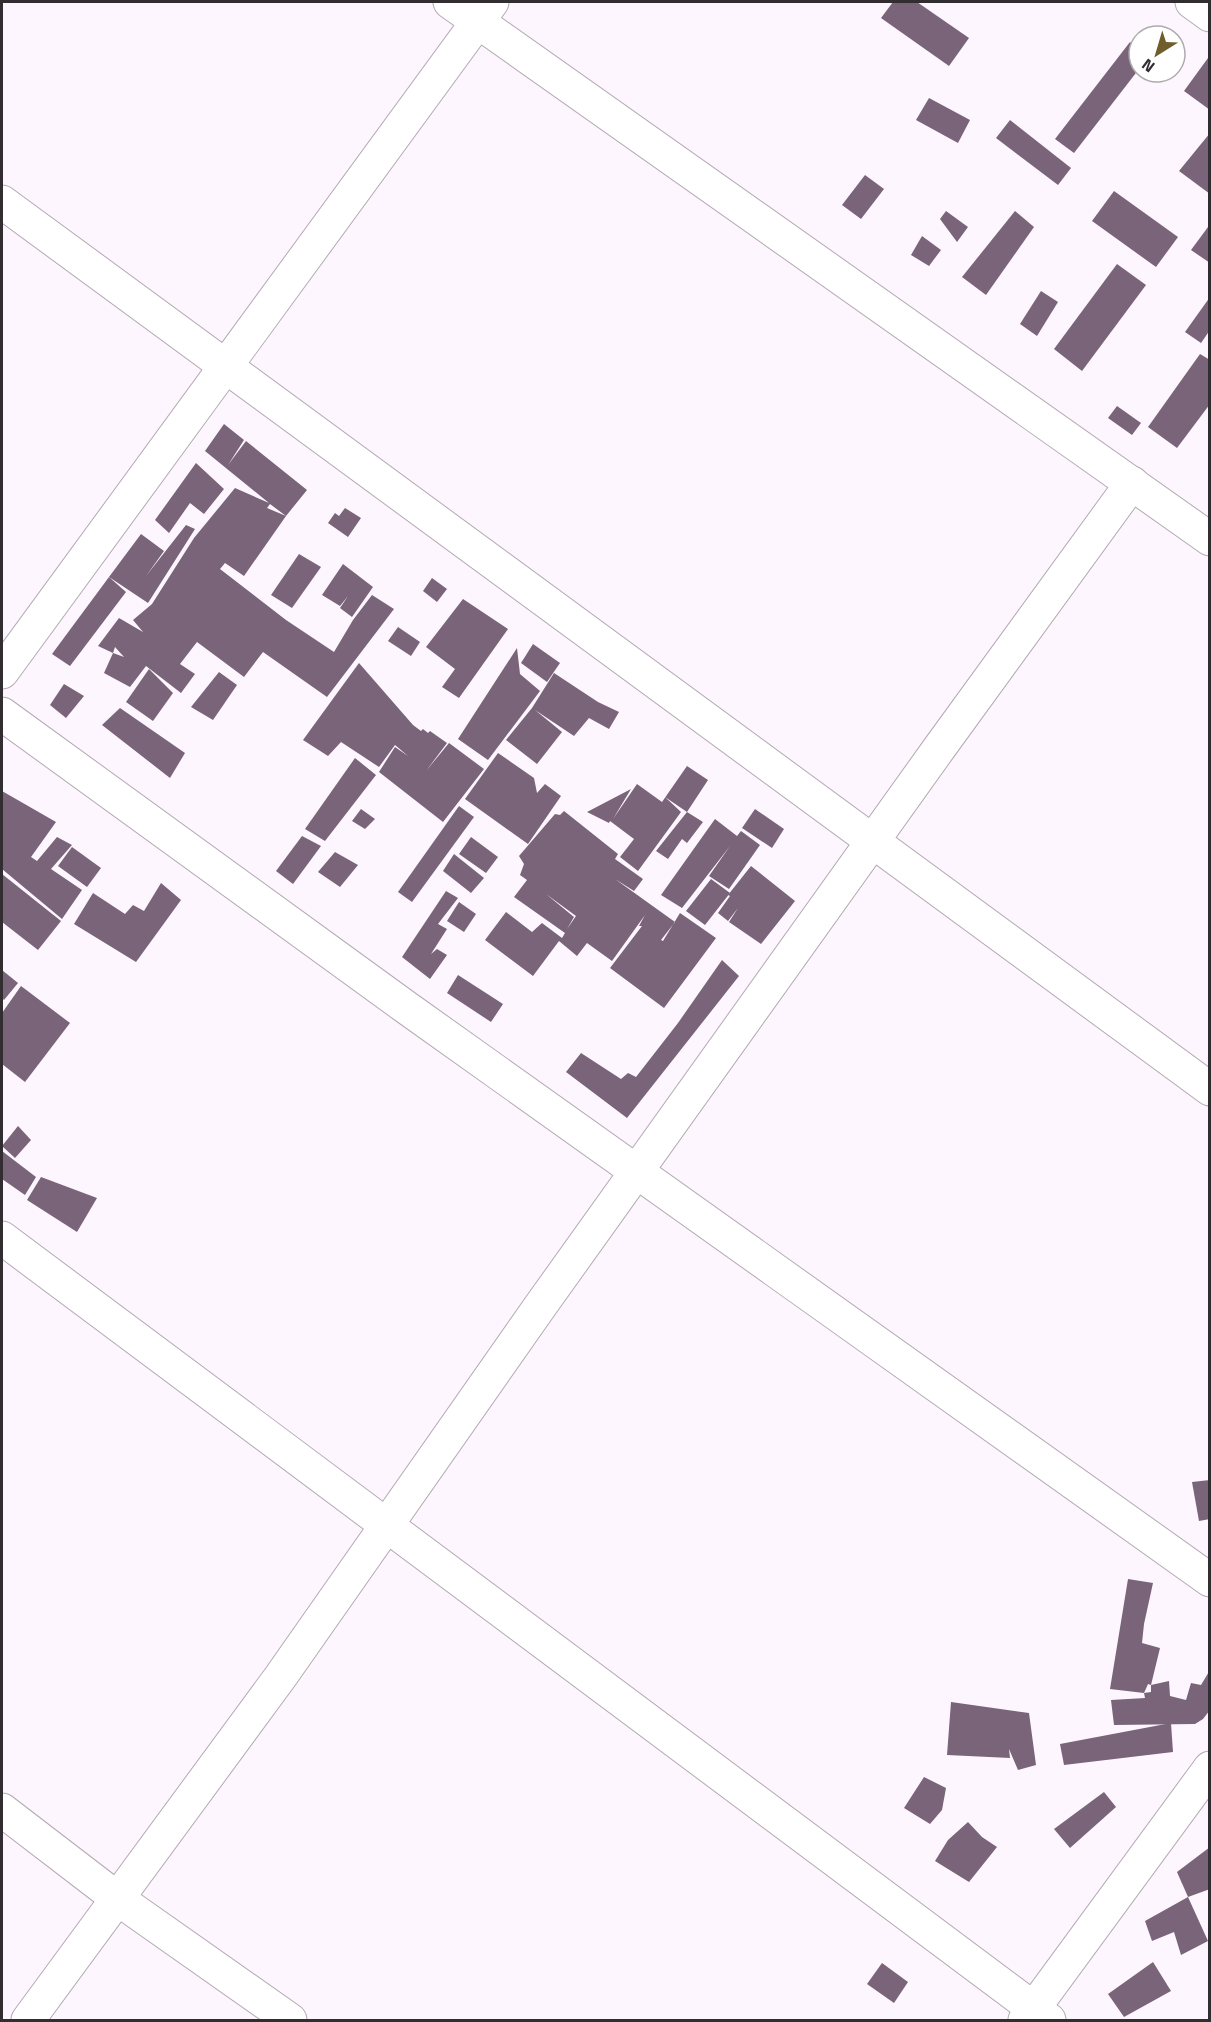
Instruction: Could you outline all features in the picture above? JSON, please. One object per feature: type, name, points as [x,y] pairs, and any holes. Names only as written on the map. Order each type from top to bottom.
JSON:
[{"type":"street","points":[[450,2],[484,12],[1209,539]]},
{"type":"street","points":[[1191,2],[1209,15]]},
{"type":"street","points":[[2,672],[484,12]]},
{"type":"street","points":[[2,201],[1209,1089]]},
{"type":"street","points":[[28,2020],[281,1676],[636,1171],[1132,483]]},
{"type":"street","points":[[2,714],[1209,1580]]},
{"type":"street","points":[[2,1238],[1036,2017],[1209,1768]]},
{"type":"street","points":[[2,1810],[118,1899],[291,2020]]},
{"type":"building","points":[[893,2],[917,2],[969,38],[949,66],[881,18]]},
{"type":"building","points":[[1127,46],[1127,84],[1074,153],[1055,139]]},
{"type":"building","points":[[1208,58],[1210,59],[1210,110],[1184,91]]},
{"type":"building","points":[[929,98],[970,120],[958,143],[916,120]]},
{"type":"building","points":[[1010,120],[1071,168],[1058,185],[996,138]]},
{"type":"building","points":[[1210,133],[1210,194],[1179,171]]},
{"type":"building","points":[[865,175],[884,189],[861,219],[842,205]]},
{"type":"building","points":[[1114,191],[1178,237],[1156,267],[1092,221]]},
{"type":"building","points":[[946,211],[968,227],[957,242],[940,219]]},
{"type":"building","points":[[1015,211],[1034,227],[986,295],[962,277]]},
{"type":"building","points":[[1208,227],[1210,228],[1210,263],[1191,250]]},
{"type":"building","points":[[922,236],[941,250],[929,266],[911,255]]},
{"type":"building","points":[[1117,264],[1146,285],[1082,371],[1054,349]]},
{"type":"building","points":[[1041,291],[1058,302],[1037,336],[1020,324]]},
{"type":"building","points":[[1210,297],[1210,330],[1201,343],[1185,332]]},
{"type":"building","points":[[1200,354],[1210,360],[1210,404],[1177,448],[1148,427]]},
{"type":"building","points":[[1117,406],[1141,423],[1132,435],[1108,418]]},
{"type":"building","points":[[224,424],[244,440],[228,465],[246,441],[307,490],[244,576],[225,563],[220,569],[286,620],[334,652],[353,620],[372,595],[394,609],[327,697],[263,652],[244,677],[197,642],[180,664],[195,674],[181,693],[146,666],[130,687],[104,673],[113,653],[98,646],[119,618],[143,632],[133,620],[152,604],[194,538],[235,488],[269,503],[205,451]],"holes":[[[270,504],[286,516],[267,508]],[[115,647],[124,657],[113,653]]]},
{"type":"building","points":[[196,463],[224,489],[204,514],[190,503],[169,533],[155,520]]},
{"type":"building","points":[[345,508],[361,518],[348,537],[328,523],[335,513],[339,516]]},
{"type":"building","points":[[186,525],[195,529],[148,603],[109,577],[141,534],[164,551],[146,576]]},
{"type":"building","points":[[299,554],[321,567],[292,608],[271,595]]},
{"type":"building","points":[[343,564],[373,587],[352,617],[340,608],[348,596],[340,606],[322,595]]},
{"type":"building","points":[[109,577],[126,592],[70,666],[52,654]]},
{"type":"building","points":[[432,578],[447,589],[437,602],[423,591]]},
{"type":"building","points":[[463,599],[508,629],[459,698],[442,687],[455,669],[426,647]]},
{"type":"building","points":[[398,627],[420,642],[411,656],[388,641]]},
{"type":"building","points":[[533,644],[560,663],[547,682],[521,663]]},
{"type":"building","points":[[517,648],[520,674],[540,691],[488,760],[458,739]]},
{"type":"building","points":[[359,663],[413,725],[421,731],[423,729],[428,733],[430,731],[447,743],[426,771],[449,743],[484,769],[443,822],[379,772],[395,747],[408,756],[395,745],[379,767],[341,742],[328,756],[303,740]]},
{"type":"building","points":[[149,669],[173,693],[153,721],[126,702]]},
{"type":"building","points":[[219,672],[237,685],[213,720],[191,707]]},
{"type":"building","points":[[554,673],[598,702],[619,712],[609,729],[589,718],[574,736],[535,710],[562,732],[537,764],[506,740],[532,708]]},
{"type":"building","points":[[64,684],[84,696],[66,718],[50,705]]},
{"type":"building","points":[[120,708],[185,753],[170,778],[102,725]]},
{"type":"building","points":[[498,753],[534,778],[537,793],[545,784],[561,796],[528,844],[465,799]]},
{"type":"building","points":[[355,758],[376,775],[325,841],[305,829]]},
{"type":"building","points":[[687,766],[708,780],[687,812],[665,797]]},
{"type":"building","points":[[637,784],[662,802],[665,797],[681,812],[638,871],[620,857],[634,839],[610,821],[609,823],[587,812],[631,789],[613,819]]},
{"type":"building","points":[[2,791],[56,822],[31,857],[37,861],[57,837],[72,845],[51,869],[82,890],[62,919],[2,869]]},
{"type":"building","points":[[459,806],[474,817],[412,902],[398,892]]},
{"type":"building","points":[[361,809],[375,819],[365,829],[352,821]]},
{"type":"building","points":[[755,809],[784,829],[772,848],[742,828]]},
{"type":"building","points":[[564,811],[618,854],[615,859],[643,879],[634,891],[615,879],[675,922],[680,913],[716,938],[664,1008],[610,968],[642,926],[639,926],[645,915],[612,961],[587,943],[577,956],[559,941],[533,976],[485,940],[506,912],[532,932],[542,923],[562,938],[565,933],[514,897],[527,880],[520,875],[524,864],[519,856],[555,814],[560,815]],"holes":[[[546,894],[576,916],[567,929],[574,917]]]},
{"type":"building","points":[[687,812],[703,822],[687,843],[682,839],[668,859],[656,851]]},
{"type":"building","points":[[715,819],[737,836],[741,831],[760,845],[729,889],[709,876],[730,846],[682,908],[661,895]]},
{"type":"building","points":[[302,836],[321,846],[293,884],[276,871]]},
{"type":"building","points":[[471,837],[498,857],[486,873],[459,854]]},
{"type":"building","points":[[72,847],[101,868],[87,887],[58,866]]},
{"type":"building","points":[[335,852],[358,865],[340,887],[318,872]]},
{"type":"building","points":[[454,854],[484,878],[471,893],[443,871]]},
{"type":"building","points":[[751,866],[795,901],[761,944],[729,922],[738,908],[728,921],[718,913],[730,896],[728,895]]},
{"type":"building","points":[[2,874],[61,921],[38,950],[2,922]]},
{"type":"building","points":[[711,879],[730,893],[705,925],[686,911]]},
{"type":"building","points":[[161,883],[181,900],[136,962],[74,924],[93,893],[125,914],[133,905],[144,911]]},
{"type":"building","points":[[446,891],[458,898],[438,924],[447,929],[431,954],[437,949],[447,955],[430,979],[402,957]]},
{"type":"building","points":[[459,902],[476,914],[464,932],[447,921]]},
{"type":"building","points":[[722,960],[739,976],[627,1118],[566,1072],[581,1053],[621,1079],[628,1073],[636,1077],[678,1023]]},
{"type":"building","points":[[2,970],[18,983],[4,1000],[2,998]]},
{"type":"building","points":[[458,975],[503,1004],[491,1022],[447,993]]},
{"type":"building","points":[[21,986],[70,1023],[25,1082],[2,1064],[2,1013]]},
{"type":"building","points":[[18,1126],[31,1140],[15,1158],[2,1146]]},
{"type":"building","points":[[2,1151],[36,1177],[25,1195],[2,1179]]},
{"type":"building","points":[[41,1177],[97,1198],[77,1232],[27,1200]]},
{"type":"building","points":[[1210,1480],[1210,1519],[1199,1521],[1192,1482]]},
{"type":"building","points":[[1128,1579],[1153,1583],[1142,1643],[1160,1648],[1151,1685],[1148,1684],[1144,1693],[1110,1689]]},
{"type":"building","points":[[1210,1670],[1210,1710],[1203,1719],[1195,1724],[1114,1725],[1111,1700],[1145,1698],[1144,1693],[1151,1692],[1151,1685],[1169,1681],[1170,1696],[1186,1700],[1191,1683],[1201,1685]]},
{"type":"building","points":[[951,1702],[1029,1713],[1036,1765],[1018,1770],[1009,1749],[1010,1758],[947,1755]]},
{"type":"building","points":[[1171,1723],[1173,1752],[1064,1765],[1060,1744]]},
{"type":"building","points":[[924,1777],[946,1788],[942,1810],[930,1824],[904,1808]]},
{"type":"building","points":[[1104,1792],[1116,1807],[1070,1848],[1054,1829]]},
{"type":"building","points":[[968,1822],[982,1837],[997,1847],[969,1882],[935,1861],[948,1840]]},
{"type":"building","points":[[1210,1847],[1210,1889],[1188,1897],[1177,1872]]},
{"type":"building","points":[[1188,1897],[1208,1941],[1181,1955],[1174,1932],[1152,1941],[1145,1921]]},
{"type":"building","points":[[1153,1962],[1171,1991],[1124,2017],[1108,1994]]},
{"type":"building","points":[[882,1963],[908,1982],[894,2003],[867,1984]]}]
